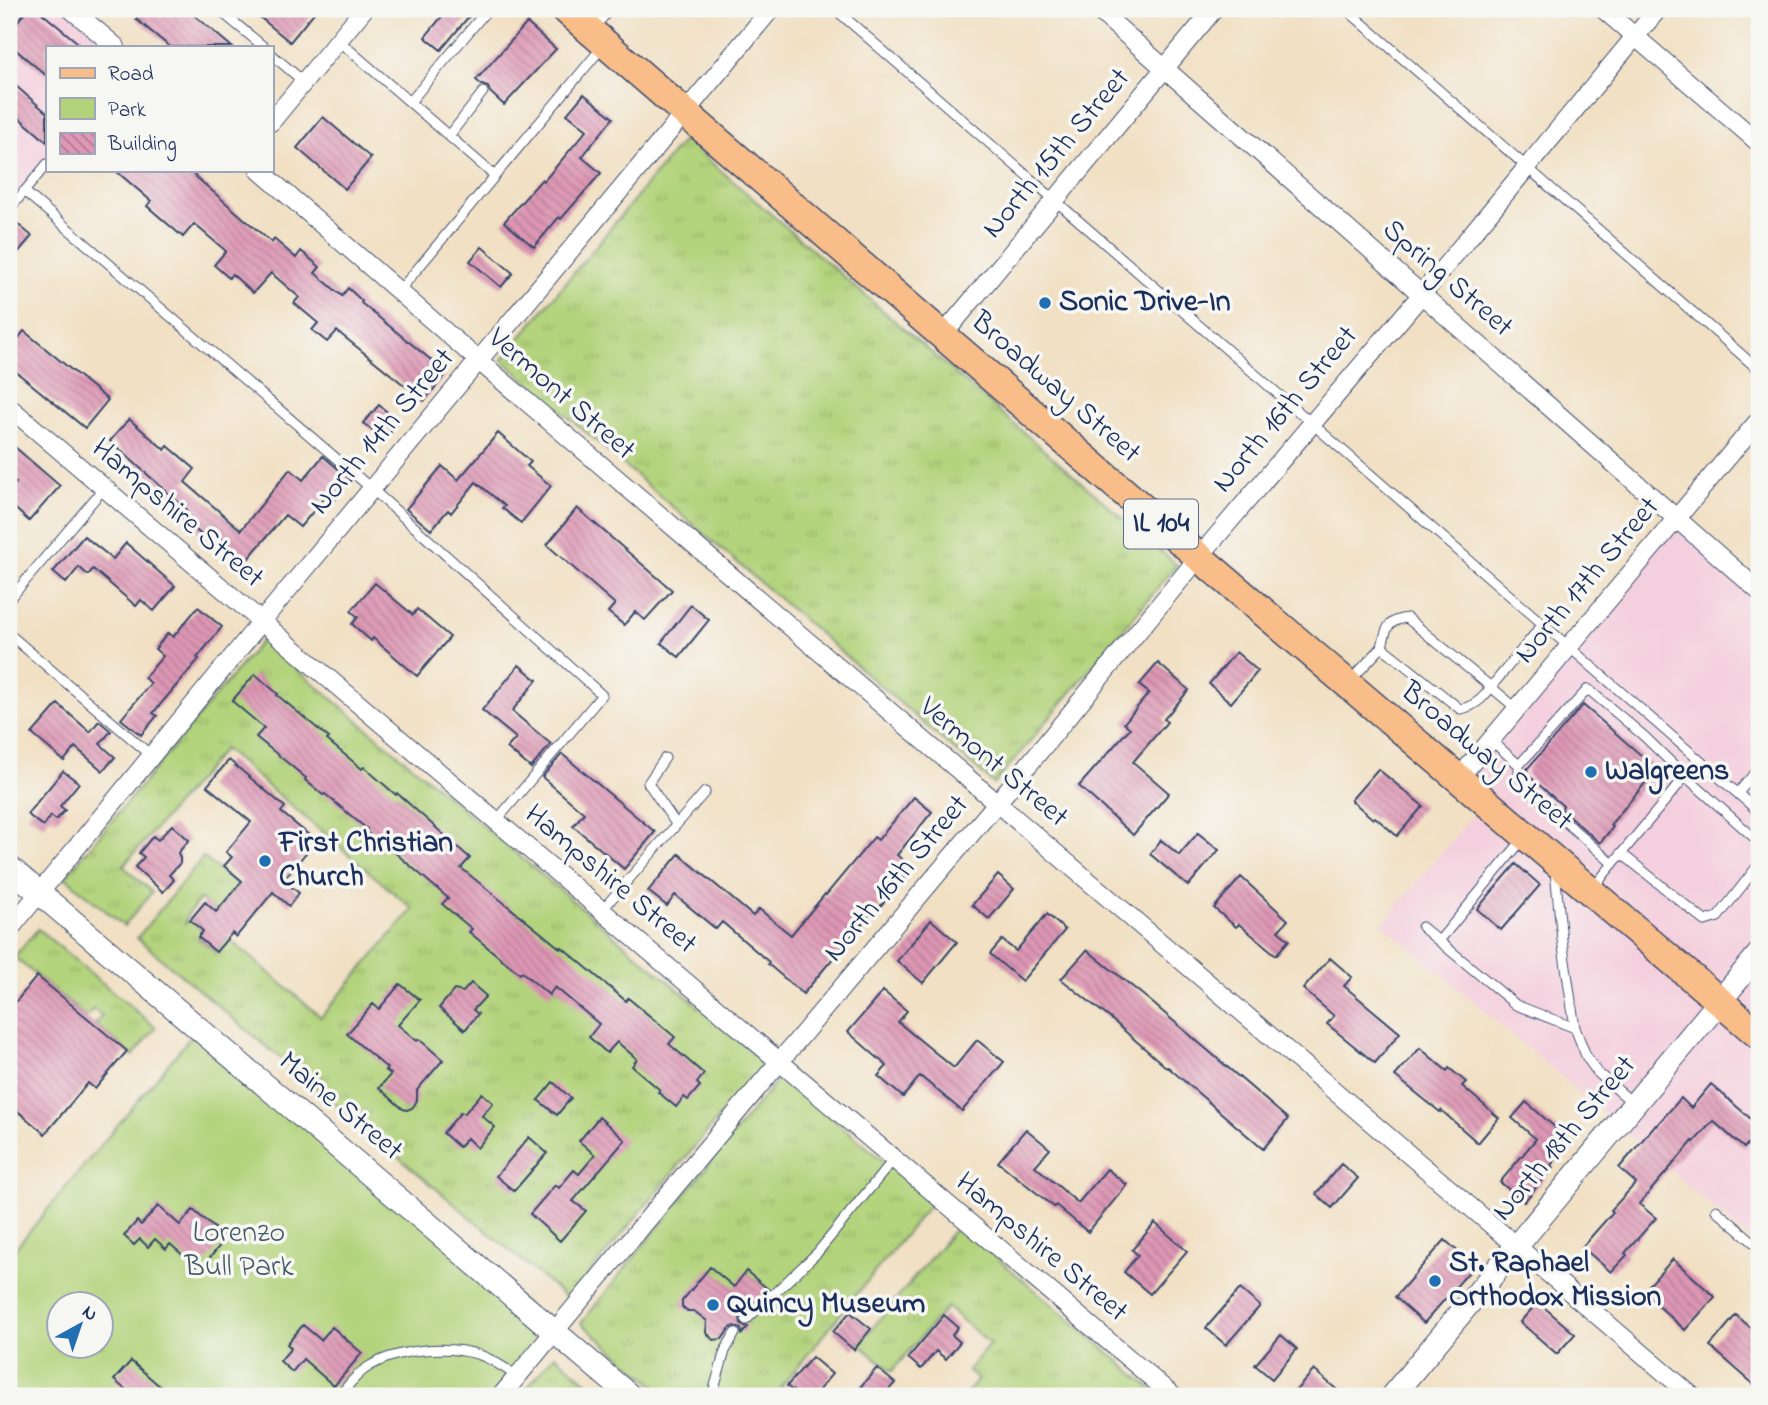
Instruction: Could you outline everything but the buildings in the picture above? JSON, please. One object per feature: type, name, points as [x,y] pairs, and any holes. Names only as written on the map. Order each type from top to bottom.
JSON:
[{"type":"main road","name":"Broadway Street","points":[[565,9],[1199,557],[1759,1035]]},
{"type":"street","points":[[71,9],[115,46]]},
{"type":"street","points":[[273,120],[364,9]]},
{"type":"street","name":"North 14th Street","points":[[9,930],[261,622],[771,9]]},
{"type":"street","name":"Spring Street","points":[[1097,9],[1759,591]]},
{"type":"street","name":"North 15th Street","points":[[943,335],[1214,9]]},
{"type":"street","points":[[1604,9],[1759,143]]},
{"type":"street","name":"North 16th Street","points":[[501,1396],[1658,9]]},
{"type":"street","name":"Vermont Street","points":[[261,172],[1692,1396]]},
{"type":"street","name":"Hampshire Street","points":[[9,407],[1173,1396]]},
{"type":"street","name":"North 17th Street","points":[[1460,778],[1759,420]]},
{"type":"street","name":"Maine Street","points":[[9,867],[630,1396]]},
{"type":"street","name":"North 18th Street","points":[[1392,1396],[1758,957]]},
{"type":"lane","points":[[218,9],[263,46]]},
{"type":"lane","points":[[411,102],[488,9]]},
{"type":"lane","points":[[399,291],[495,176],[598,37],[610,9]]},
{"type":"lane","points":[[835,9],[1759,810]]},
{"type":"lane","points":[[1346,9],[1759,370]]},
{"type":"lane","points":[[338,40],[495,176]]},
{"type":"lane","points":[[273,56],[304,82]]},
{"type":"lane","points":[[449,136],[483,92]]},
{"type":"lane","points":[[9,210],[46,165]]},
{"type":"lane","points":[[24,191],[372,489],[602,695],[497,820]]},
{"type":"lane","points":[[9,600],[104,488]]},
{"type":"lane","points":[[1348,684],[1382,647],[1386,629],[1396,619],[1407,618],[1517,709]]},
{"type":"lane","points":[[1382,647],[1460,709],[1468,708],[1479,701],[1543,624]]},
{"type":"lane","points":[[9,634],[152,756]]},
{"type":"lane","points":[[1601,675],[1519,765],[1518,778],[1613,864]]},
{"type":"lane","points":[[1588,689],[1636,728],[1759,842]]},
{"type":"lane","points":[[1491,740],[1519,765]]},
{"type":"lane","points":[[665,758],[648,783],[676,824]]},
{"type":"lane","points":[[1591,890],[1699,760]]},
{"type":"lane","points":[[1738,793],[1759,768]]},
{"type":"lane","points":[[602,910],[705,792]]},
{"type":"lane","points":[[1439,941],[1526,835]]},
{"type":"lane","points":[[1621,853],[1705,921],[1718,917],[1759,864]]},
{"type":"lane","points":[[1553,859],[1575,1028],[1587,1058],[1598,1073],[1634,1104]]},
{"type":"lane","points":[[1422,927],[1516,1005],[1575,1028]]},
{"type":"lane","points":[[746,1320],[817,1253],[894,1159]]},
{"type":"lane","points":[[1716,1210],[1759,1247]]},
{"type":"lane","points":[[712,1396],[725,1351],[735,1333]]},
{"type":"lane","points":[[339,1396],[363,1370],[377,1362],[401,1354],[431,1350],[478,1354],[497,1362],[518,1377]]},
{"type":"shaded area","points":[[9,9],[71,9],[115,46],[46,46],[46,165],[9,210]]},
{"type":"shaded area","points":[[1677,519],[1759,591],[1759,1247],[1383,924],[1485,800],[1459,778]]},
{"type":"green space","points":[[684,139],[1177,565],[994,784],[502,360]]},
{"type":"green space","points":[[262,640],[765,1062],[568,1299],[137,938],[203,857],[238,886],[216,912],[200,899],[187,915],[185,924],[190,920],[203,931],[198,938],[216,952],[228,938],[321,1017],[413,909],[224,749],[123,866],[152,892],[124,926],[65,877]]},
{"type":"green space","points":[[38,929],[156,1028],[133,1056],[95,1024],[102,1016],[94,1009],[86,1017],[14,957]]},
{"type":"green space","name":"Lorenzo Bull Park","points":[[198,1028],[556,1330],[501,1396],[9,1396],[9,1256]]},
{"type":"green space","points":[[781,1075],[932,1202],[781,1387],[791,1396],[667,1396],[581,1323]]},
{"type":"green space","points":[[958,1225],[1160,1396],[964,1396],[978,1380],[967,1371],[990,1344],[947,1307],[892,1371],[859,1344]]},
{"type":"green space","points":[[555,1355],[604,1396],[520,1396]]},
{"type":"place","name":"Sonic Drive-In","points":[[1045,303]]},
{"type":"place","name":"Walgreens","points":[[1591,772]]},
{"type":"place","name":"First Christian Church","points":[[265,861]]},
{"type":"place","name":"St. Raphael Orthodox Mission","points":[[1435,1281]]},
{"type":"place","name":"Quincy Museum","points":[[713,1305]]}]
